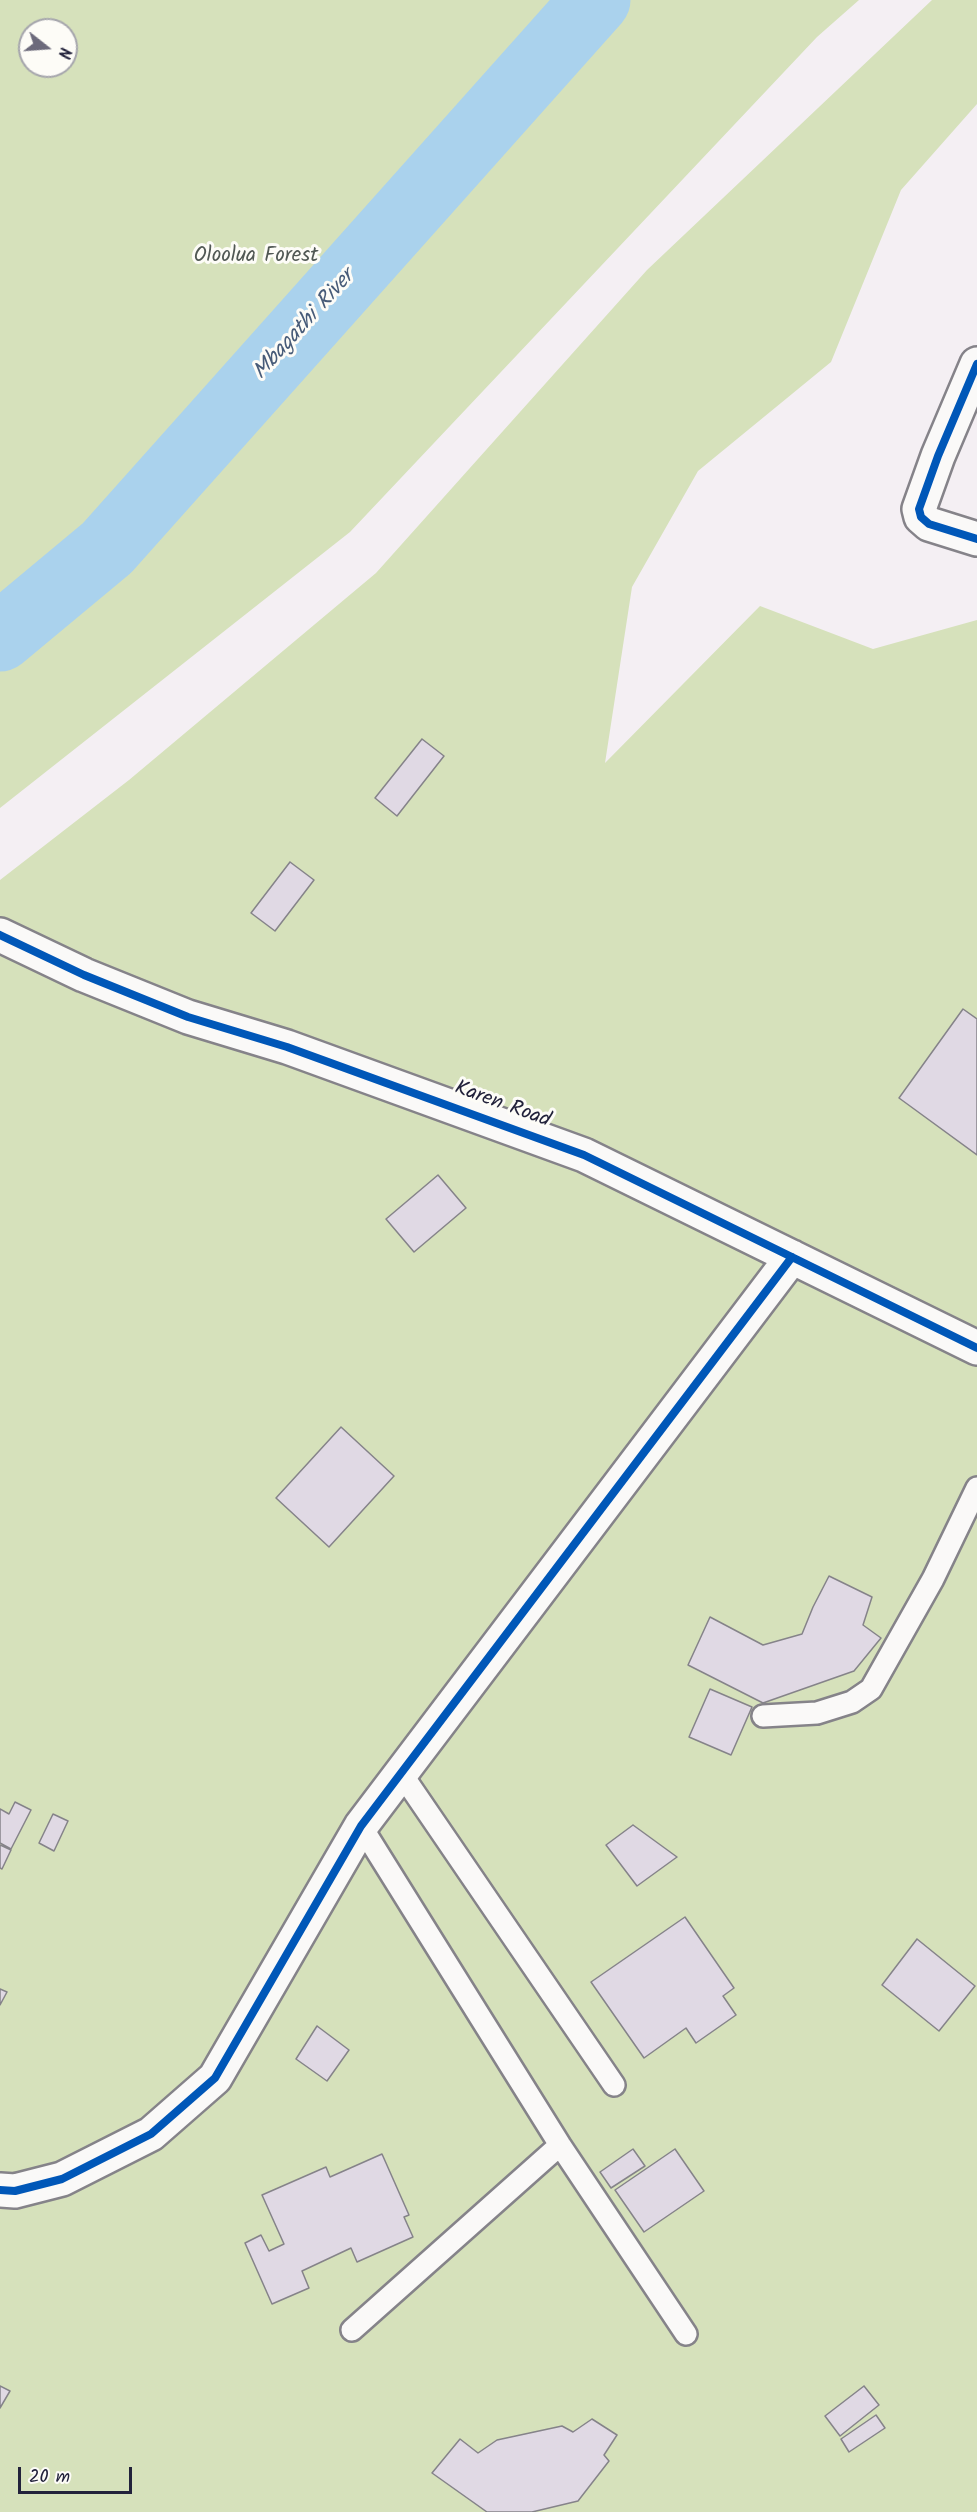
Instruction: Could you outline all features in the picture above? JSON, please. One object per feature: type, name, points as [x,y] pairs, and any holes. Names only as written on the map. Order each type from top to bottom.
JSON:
[{"type":"street","points":[[977,364],[938,456],[919,509],[921,517],[929,524],[977,539]]},
{"type":"street","name":"Karen Road","points":[[0,935],[84,975],[188,1017],[286,1047],[584,1155],[977,1348]]},
{"type":"street","points":[[0,2190],[15,2191],[62,2179],[151,2134],[215,2078],[361,1826],[792,1257]]},
{"type":"lane","points":[[764,1716],[817,1713],[852,1702],[871,1689],[933,1579],[977,1488]]},
{"type":"lane","points":[[401,1773],[614,2085]]},
{"type":"lane","points":[[361,1826],[560,2145],[686,2334]]},
{"type":"lane","points":[[352,2330],[560,2145]]},
{"type":"green space","name":"Oloolua Forest","points":[[0,0],[859,0],[817,37],[350,532],[0,808]]},
{"type":"green space","points":[[932,0],[977,0],[977,104],[901,190],[831,362],[698,471],[632,587],[605,763],[760,606],[873,649],[977,620],[977,2512],[0,2512],[0,880],[129,780],[376,573],[647,270]]},
{"type":"building","points":[[422,739],[444,756],[397,816],[375,798]]},
{"type":"building","points":[[290,862],[314,880],[275,931],[251,913]]},
{"type":"building","points":[[963,1009],[977,1019],[977,1155],[899,1098]]},
{"type":"building","points":[[438,1175],[466,1208],[414,1252],[386,1219]]},
{"type":"building","points":[[341,1427],[394,1476],[329,1547],[276,1498]]},
{"type":"building","points":[[829,1576],[872,1597],[863,1625],[881,1638],[854,1671],[763,1703],[688,1665],[710,1617],[763,1645],[802,1634]]},
{"type":"building","points":[[710,1689],[752,1707],[731,1755],[689,1737]]},
{"type":"building","points":[[15,1802],[31,1810],[11,1849],[0,1843],[0,1809],[9,1814]]},
{"type":"building","points":[[53,1814],[68,1821],[54,1851],[39,1843]]},
{"type":"building","points":[[633,1825],[677,1857],[637,1886],[606,1845]]},
{"type":"building","points":[[0,1845],[11,1850],[2,1869],[0,1868]]},
{"type":"building","points":[[685,1917],[734,1988],[723,1996],[736,2015],[696,2043],[686,2028],[644,2058],[591,1982]]},
{"type":"building","points":[[917,1939],[975,1986],[939,2031],[882,1985]]},
{"type":"building","points":[[0,1989],[7,1992],[0,2005]]},
{"type":"building","points":[[317,2026],[349,2050],[327,2081],[296,2059]]},
{"type":"building","points":[[633,2149],[645,2166],[611,2188],[600,2172]]},
{"type":"building","points":[[675,2149],[704,2191],[644,2232],[615,2190]]},
{"type":"building","points":[[382,2154],[409,2215],[404,2217],[413,2237],[357,2262],[351,2248],[302,2271],[309,2288],[272,2304],[245,2243],[261,2235],[269,2251],[284,2244],[262,2195],[326,2167],[330,2177]]},
{"type":"building","points":[[0,2386],[10,2391],[0,2408]]},
{"type":"building","points":[[864,2386],[879,2405],[840,2436],[825,2416]]},
{"type":"building","points":[[876,2415],[885,2428],[849,2452],[841,2439]]},
{"type":"building","points":[[592,2419],[617,2435],[604,2455],[609,2461],[578,2501],[532,2512],[487,2512],[432,2473],[460,2439],[478,2453],[497,2440],[562,2426],[573,2432]]},
{"type":"waterway","name":"Mbagathi River","points":[[0,637],[107,548],[596,0]]},
{"type":"cycle path","points":[[977,364],[938,456],[919,509],[921,517],[929,524],[977,539]]},
{"type":"cycle path","points":[[0,935],[84,975],[188,1017],[287,1047],[584,1155],[977,1348]]},
{"type":"cycle path","points":[[0,2190],[15,2191],[62,2179],[151,2134],[215,2078],[361,1826],[792,1257]]}]
